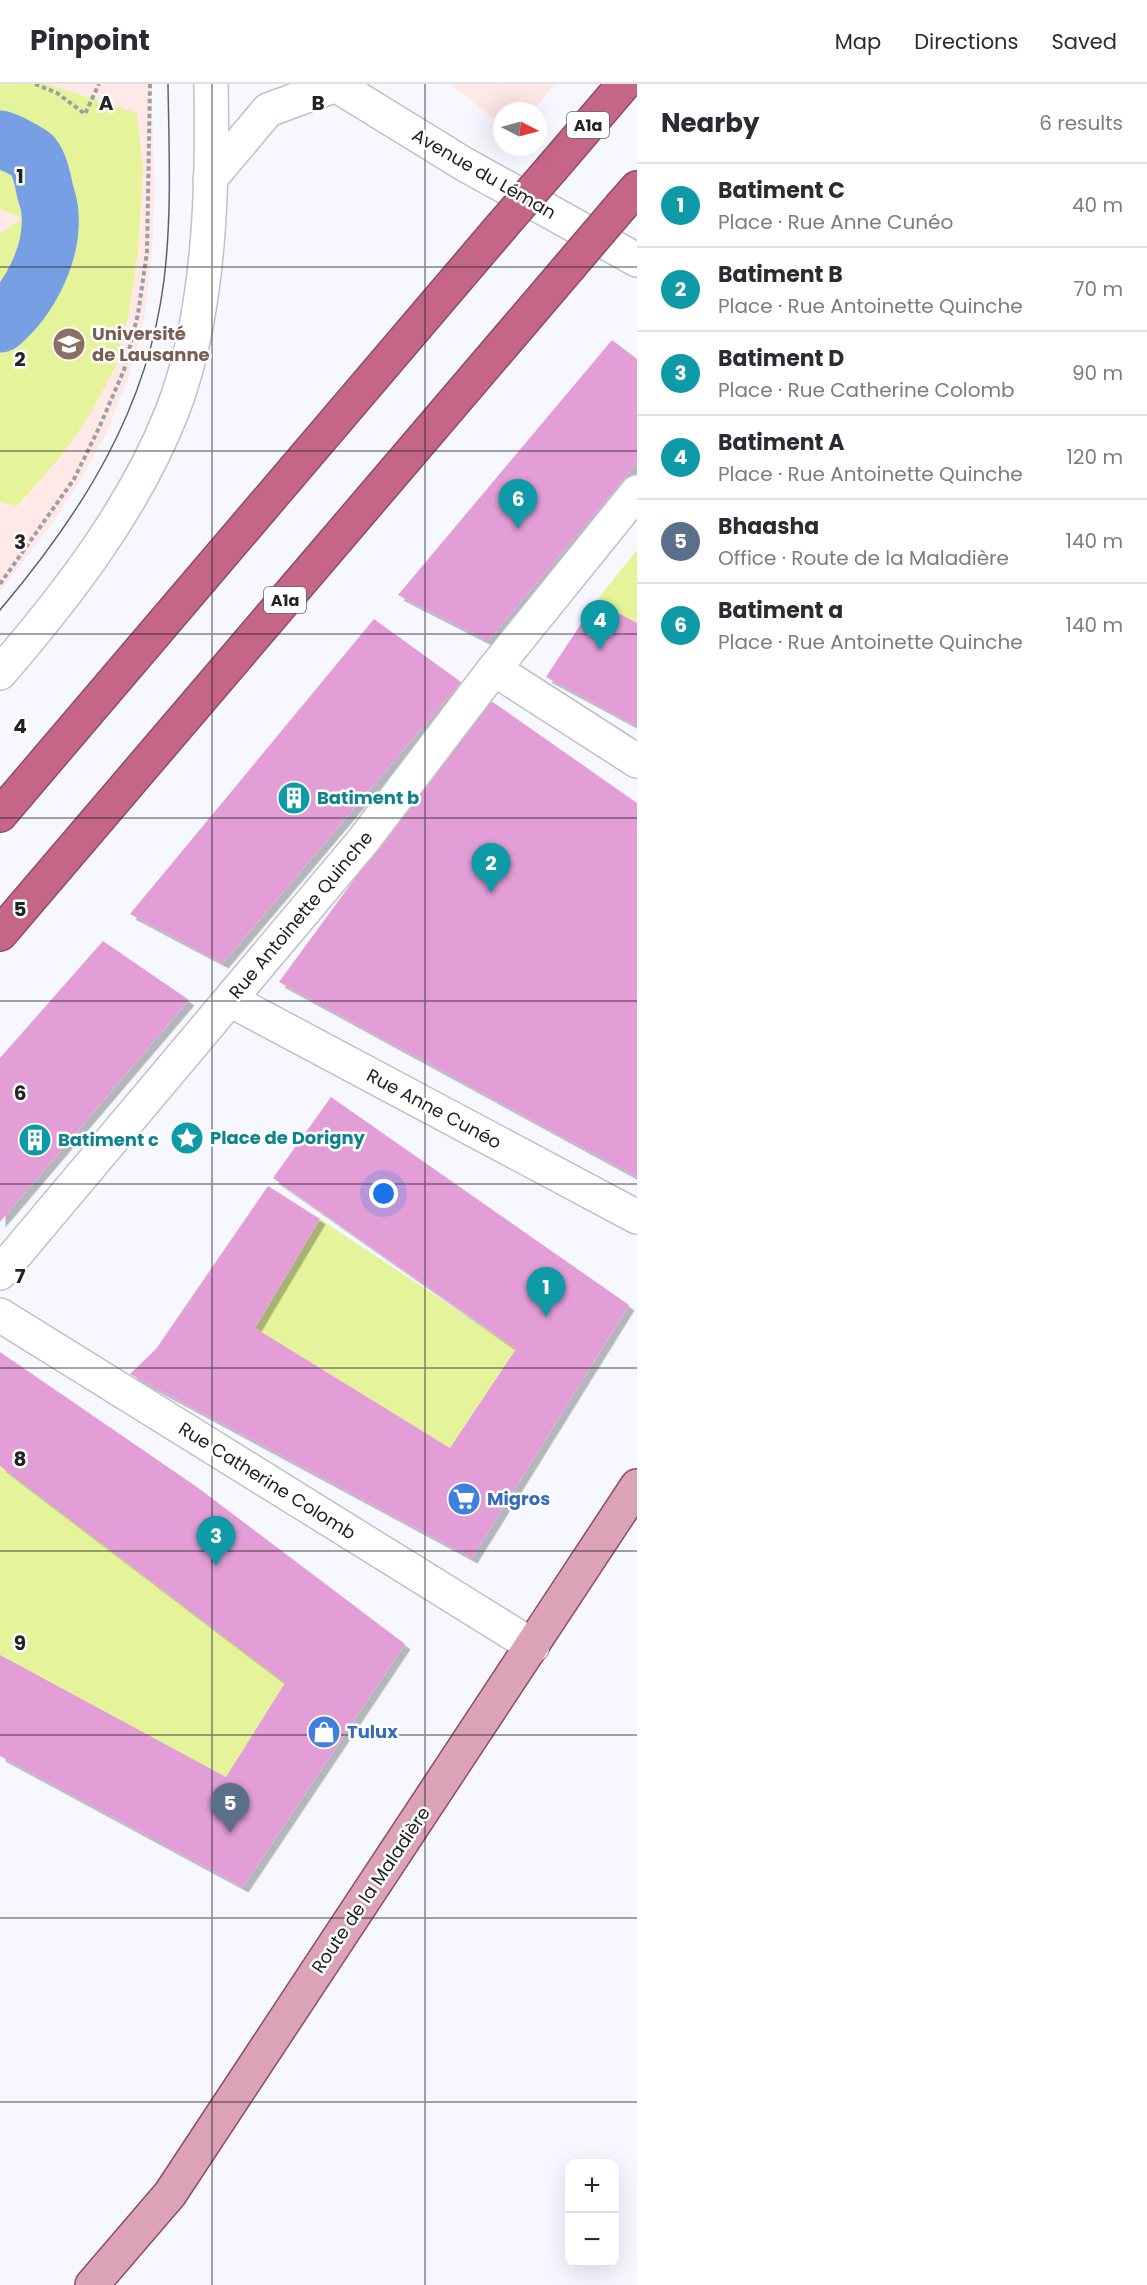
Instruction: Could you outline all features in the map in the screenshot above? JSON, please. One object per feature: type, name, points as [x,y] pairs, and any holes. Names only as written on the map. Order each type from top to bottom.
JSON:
[{"type":"highway","name":"A1a","points":[[0,815],[624,84]]},
{"type":"highway","name":"A1a","points":[[0,934],[630,197]]},
{"type":"main road","name":"Route de la Maladière","points":[[92,2285],[170,2194],[637,1486]]},
{"type":"street","points":[[0,673],[51,614],[115,524],[143,475],[172,411],[190,351],[204,273],[210,179],[211,84]]},
{"type":"street","points":[[210,179],[268,110],[335,85]]},
{"type":"street","name":"Avenue du Léman","points":[[335,85],[464,164],[637,260]]},
{"type":"street","name":"Rue Antoinette Quinche","points":[[0,1273],[363,841],[494,669],[637,492]]},
{"type":"street","points":[[494,669],[637,761]]},
{"type":"street","name":"Rue Anne Cunéo","points":[[230,1000],[637,1217]]},
{"type":"street","name":"Rue Catherine Colomb","points":[[0,1315],[533,1646]]},
{"type":"path","points":[[35,84],[57,93],[85,114],[99,84]]},
{"type":"path","points":[[0,583],[74,478],[124,370],[138,314],[147,252],[150,84]]},
{"type":"shaded area","name":"Université de Lausanne","points":[[0,84],[151,84],[155,188],[152,253],[145,314],[130,374],[108,430],[80,481],[50,527],[0,591]]},
{"type":"shaded area","points":[[450,84],[555,84],[540,102],[493,102],[493,118]]},
{"type":"green space","name":"Université de Lausanne","points":[[0,84],[47,84],[137,113],[143,171],[138,250],[129,312],[115,367],[91,413],[62,455],[17,506],[0,502],[0,234],[23,218],[0,209]]},
{"type":"green space","points":[[637,550],[637,623],[596,601]]},
{"type":"green space","points":[[320,1219],[516,1349],[450,1448],[255,1328]]},
{"type":"green space","points":[[0,1466],[285,1683],[226,1777],[0,1657]]},
{"type":"building","points":[[612,340],[637,359],[637,463],[488,641],[398,595]]},
{"type":"building","points":[[596,601],[637,623],[637,726],[546,677]]},
{"type":"building","name":"Batiment b","points":[[374,619],[461,682],[223,963],[130,914]]},
{"type":"building","name":"Batiment b","points":[[487,698],[637,803],[637,1177],[279,982]]},
{"type":"building","name":"Batiment c","points":[[103,941],[189,1000],[0,1222],[0,1058]]},
{"type":"building","points":[[331,1097],[629,1305],[472,1558],[130,1374],[156,1349],[268,1186],[320,1219],[255,1328],[450,1448],[516,1349],[273,1178]]},
{"type":"building","points":[[0,1352],[197,1487],[405,1644],[243,1887],[0,1756],[0,1655],[226,1777],[285,1683],[0,1466]]},
{"type":"waterway","points":[[0,139],[33,156],[41,173],[50,214],[48,244],[37,274],[21,302],[0,324]]},
{"type":"tram line","points":[[0,610],[58,536],[84,497],[127,416],[143,372],[156,327],[167,256],[168,84]]},
{"type":"place","name":"Université de Lausanne","points":[[69,344]]},
{"type":"place","name":"Batiment a","points":[[518,529]]},
{"type":"place","name":"Batiment A","points":[[600,650]]},
{"type":"place","name":"Batiment b","points":[[294,798]]},
{"type":"place","name":"Batiment B","points":[[491,893]]},
{"type":"place","name":"Place de Dorigny","points":[[187,1138]]},
{"type":"place","name":"Batiment c","points":[[35,1140]]},
{"type":"place","name":"Batiment C","points":[[546,1317]]},
{"type":"place","name":"Migros","points":[[464,1499]]},
{"type":"place","name":"Batiment D","points":[[216,1566]]},
{"type":"place","name":"Tulux","points":[[324,1732]]},
{"type":"place","name":"Bhaasha","points":[[230,1833]]}]
